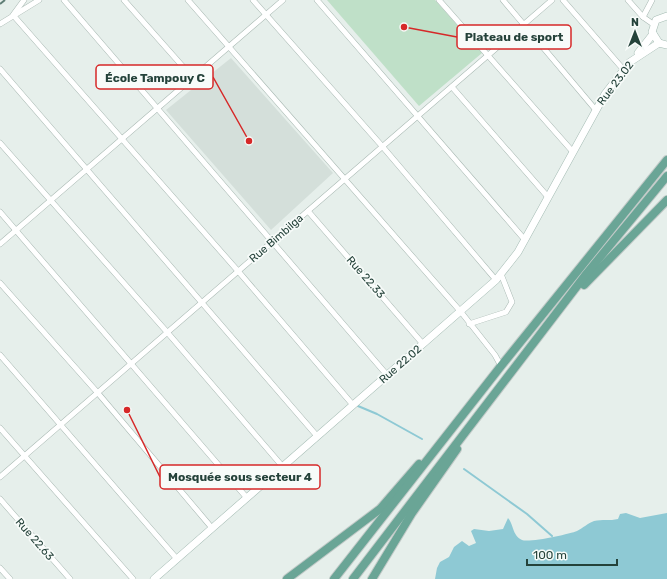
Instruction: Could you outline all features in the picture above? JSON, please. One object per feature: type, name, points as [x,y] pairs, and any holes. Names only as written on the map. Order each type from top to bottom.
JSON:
[{"type":"main road","points":[[334,579],[501,366],[667,160]]},
{"type":"main road","points":[[353,579],[557,313],[667,176]]},
{"type":"main road","points":[[557,313],[667,200]]},
{"type":"main road","points":[[287,579],[380,509],[438,441],[466,411]]},
{"type":"main road","points":[[372,579],[412,513],[451,460],[473,421]]},
{"type":"main road","points":[[358,579],[370,557]]},
{"type":"street","points":[[13,15],[24,0]]},
{"type":"street","points":[[0,24],[39,0]]},
{"type":"street","points":[[64,0],[273,240],[387,375]]},
{"type":"street","points":[[124,0],[193,78]]},
{"type":"street","points":[[188,0],[345,178],[460,312],[495,355],[501,366]]},
{"type":"street","points":[[253,0],[498,277],[512,302],[509,310],[469,324]]},
{"type":"street","points":[[0,244],[283,0]]},
{"type":"street","points":[[317,0],[525,240]]},
{"type":"street","points":[[440,0],[573,152]]},
{"type":"street","points":[[503,0],[596,109]]},
{"type":"street","name":"Rue Bimbilga","points":[[0,477],[552,0]]},
{"type":"street","points":[[563,0],[623,69]]},
{"type":"street","points":[[628,0],[653,24]]},
{"type":"street","points":[[643,16],[652,0]]},
{"type":"street","points":[[13,15],[238,271],[353,405]]},
{"type":"street","points":[[667,16],[660,17],[653,24],[653,34],[659,43],[667,45]]},
{"type":"street","name":"Rue 23.02","points":[[596,109],[623,69],[636,56],[653,34]]},
{"type":"street","name":"Rue 23.02","points":[[636,56],[659,43]]},
{"type":"street","points":[[0,69],[317,436]]},
{"type":"street","points":[[452,87],[548,197]]},
{"type":"street","name":"Rue 22.02","points":[[154,579],[460,312],[498,277],[525,240],[596,109]]},
{"type":"street","points":[[0,143],[168,332],[283,467]]},
{"type":"street","name":"Rue 22.33","points":[[308,211],[423,344]]},
{"type":"street","points":[[0,212],[248,498]]},
{"type":"street","points":[[0,283],[97,392],[212,528]]},
{"type":"street","points":[[0,355],[177,559]]},
{"type":"street","points":[[0,428],[133,579]]},
{"type":"street","name":"Rue 22.63","points":[[0,499],[70,579]]},
{"type":"street","points":[[0,568],[10,579]]},
{"type":"shaded area","points":[[231,58],[333,173],[271,230],[166,110]]},
{"type":"green space","points":[[327,0],[435,0],[482,53],[419,106]]},
{"type":"water","points":[[626,513],[640,518],[667,513],[667,579],[435,579],[440,562],[449,557],[454,547],[462,541],[469,546],[476,543],[471,531],[474,529],[489,531],[503,529],[508,518],[516,535],[522,540],[526,541],[550,538],[577,531],[594,521],[618,519],[620,514]]},
{"type":"waterway","points":[[358,406],[377,414],[422,439]]},
{"type":"waterway","points":[[464,469],[527,514],[552,536]]},
{"type":"railway","points":[[0,4],[5,0]]},
{"type":"place","name":"Plateau de sport","points":[[404,27]]},
{"type":"place","name":"École Tampouy C","points":[[249,141]]},
{"type":"place","name":"Mosquée sous secteur 4","points":[[127,410]]}]
